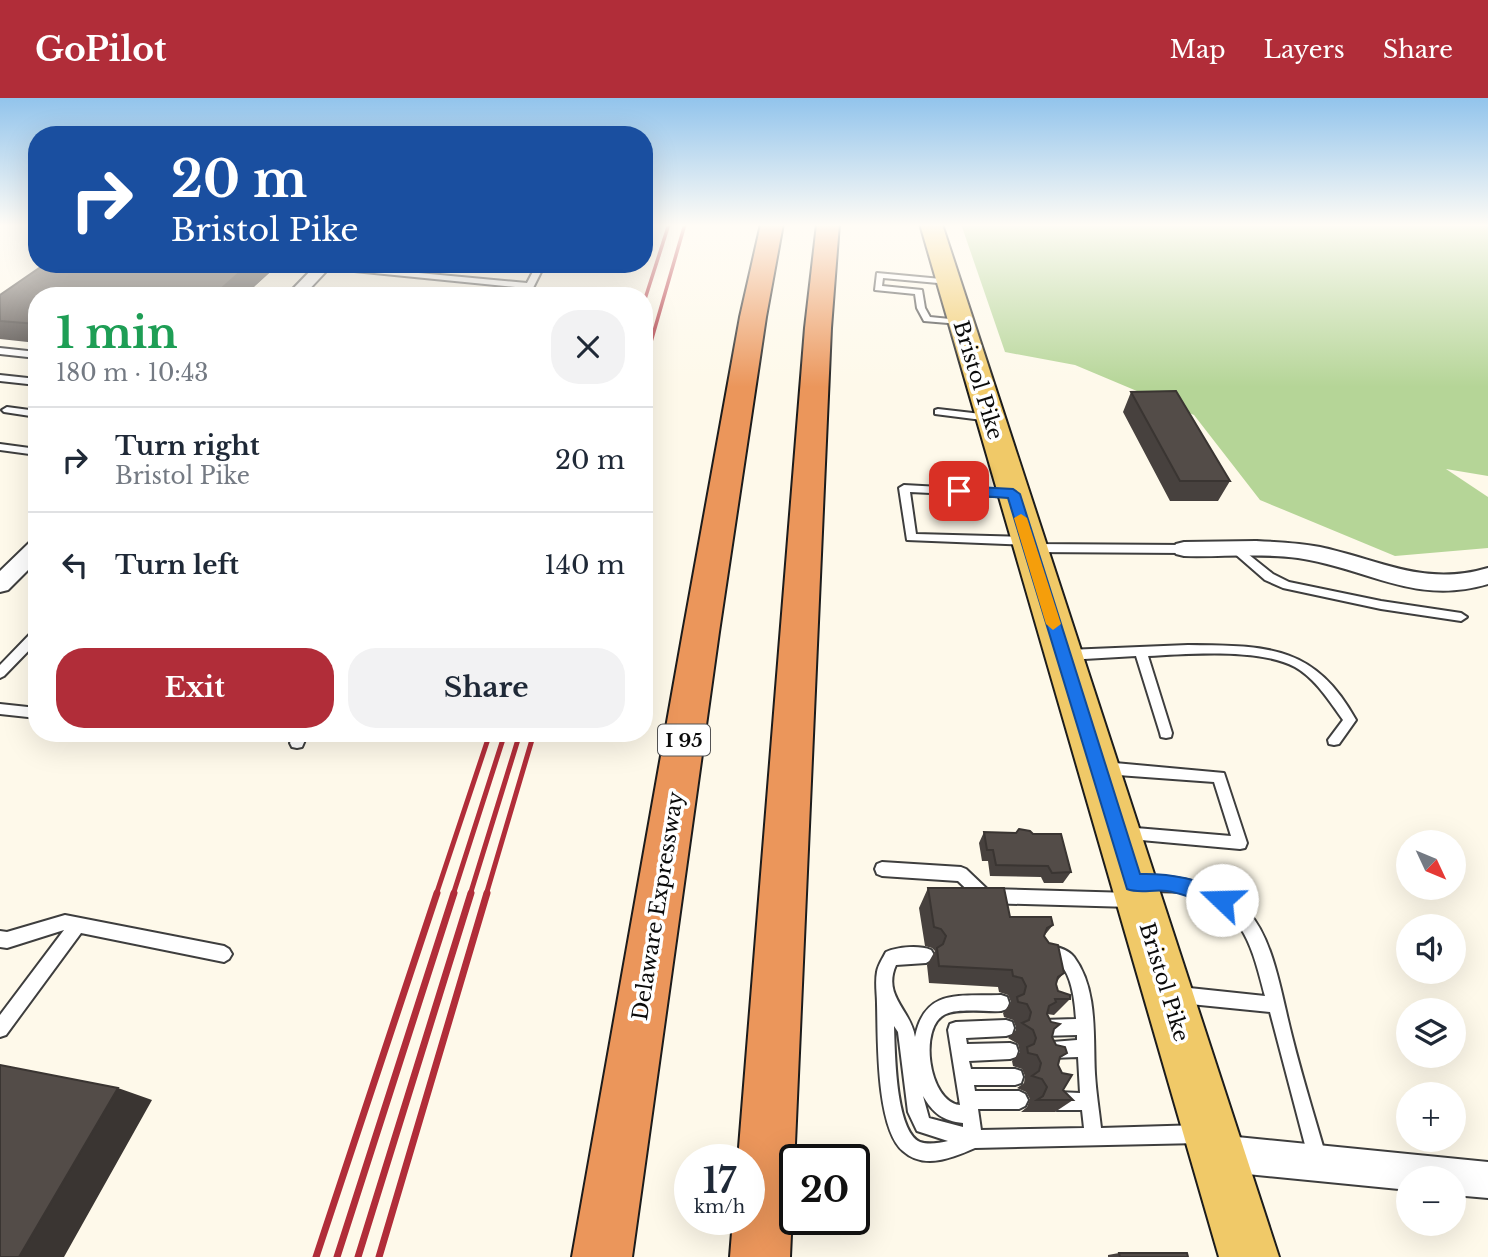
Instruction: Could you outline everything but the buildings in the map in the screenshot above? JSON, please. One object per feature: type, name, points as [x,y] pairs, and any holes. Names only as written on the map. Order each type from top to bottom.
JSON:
[{"type":"highway","name":"Delaware Expressway","points":[[603,1257],[712,563],[761,278]]},
{"type":"highway","points":[[760,1257],[823,278]]},
{"type":"main road","name":"Bristol Pike","points":[[948,278],[1249,1257]]},
{"type":"street","points":[[1185,549],[1318,554],[1434,584],[1466,584],[1488,576]]},
{"type":"street","points":[[0,584],[28,557]]},
{"type":"street","points":[[1214,1143],[1320,1163],[1488,1180]]},
{"type":"lane","points":[[453,278],[530,286],[534,278]]},
{"type":"lane","points":[[880,278],[878,288],[919,292],[921,308],[927,319],[960,322]]},
{"type":"lane","points":[[910,278],[949,282]]},
{"type":"lane","points":[[0,351],[28,354]]},
{"type":"lane","points":[[0,377],[28,381]]},
{"type":"lane","points":[[7,410],[28,413]]},
{"type":"lane","points":[[939,412],[990,418]]},
{"type":"lane","points":[[0,447],[28,451]]},
{"type":"lane","points":[[1013,494],[904,488],[911,537],[1185,549]]},
{"type":"lane","points":[[1238,550],[1269,577],[1287,585],[1381,605],[1461,617]]},
{"type":"lane","points":[[0,673],[28,643]]},
{"type":"lane","points":[[1063,656],[1239,650],[1272,653],[1300,664],[1327,689],[1350,720],[1334,740]]},
{"type":"lane","points":[[1141,653],[1166,733]]},
{"type":"lane","points":[[0,709],[28,712]]},
{"type":"lane","points":[[1097,767],[1219,776],[1240,843],[1118,833]]},
{"type":"lane","points":[[883,869],[961,874],[984,896],[1136,892],[1165,882],[1197,889],[1222,900],[1243,917],[1259,943],[1320,1163]]},
{"type":"lane","points":[[0,939],[7,940],[65,922],[224,954]]},
{"type":"lane","points":[[0,1029],[77,925]]},
{"type":"lane","points":[[1040,953],[1063,957],[1071,965],[1086,1027],[1086,1048],[1081,1075],[1090,1102],[1094,1137]]},
{"type":"lane","points":[[926,955],[891,957],[885,971],[890,1100],[897,1129],[908,1145],[926,1151],[946,1152],[974,1139]]},
{"type":"lane","points":[[1167,994],[1277,1005]]},
{"type":"lane","points":[[886,997],[906,1031],[917,1112],[923,1125],[974,1139],[1094,1137],[1214,1143]]},
{"type":"lane","points":[[1061,1000],[1080,999]]},
{"type":"lane","points":[[1001,1003],[942,1006],[929,1017],[923,1028],[924,1073],[932,1097],[947,1112],[1019,1100]]},
{"type":"lane","points":[[1042,1028],[1086,1027]]},
{"type":"lane","points":[[974,1139],[956,1030],[1006,1028]]},
{"type":"lane","points":[[1046,1050],[1086,1048]]},
{"type":"lane","points":[[960,1053],[1010,1051]]},
{"type":"lane","points":[[964,1077],[1015,1077]]},
{"type":"lane","points":[[1057,1101],[1090,1102]]},
{"type":"green space","points":[[980,278],[1488,278],[1488,476],[1446,469],[1488,497],[1488,548],[1395,556],[1260,500],[1194,415],[1075,365],[1005,352]]},
{"type":"railway","points":[[649,287],[652,278]]},
{"type":"railway","points":[[653,335],[669,278]]},
{"type":"railway","points":[[436,895],[487,742]]},
{"type":"railway","points":[[453,895],[502,742]]},
{"type":"railway","points":[[470,895],[517,742]]},
{"type":"railway","points":[[486,895],[531,742]]},
{"type":"railway","points":[[316,1257],[437,893]]},
{"type":"railway","points":[[337,1257],[454,893]]},
{"type":"railway","points":[[358,1257],[471,893]]},
{"type":"railway","points":[[379,1257],[487,893]]},
{"type":"slow traffic","points":[[1021,518],[1053,624]]},
{"type":"route","points":[[959,491],[1013,494],[1133,883],[1165,882],[1197,889],[1222,900]]}]
